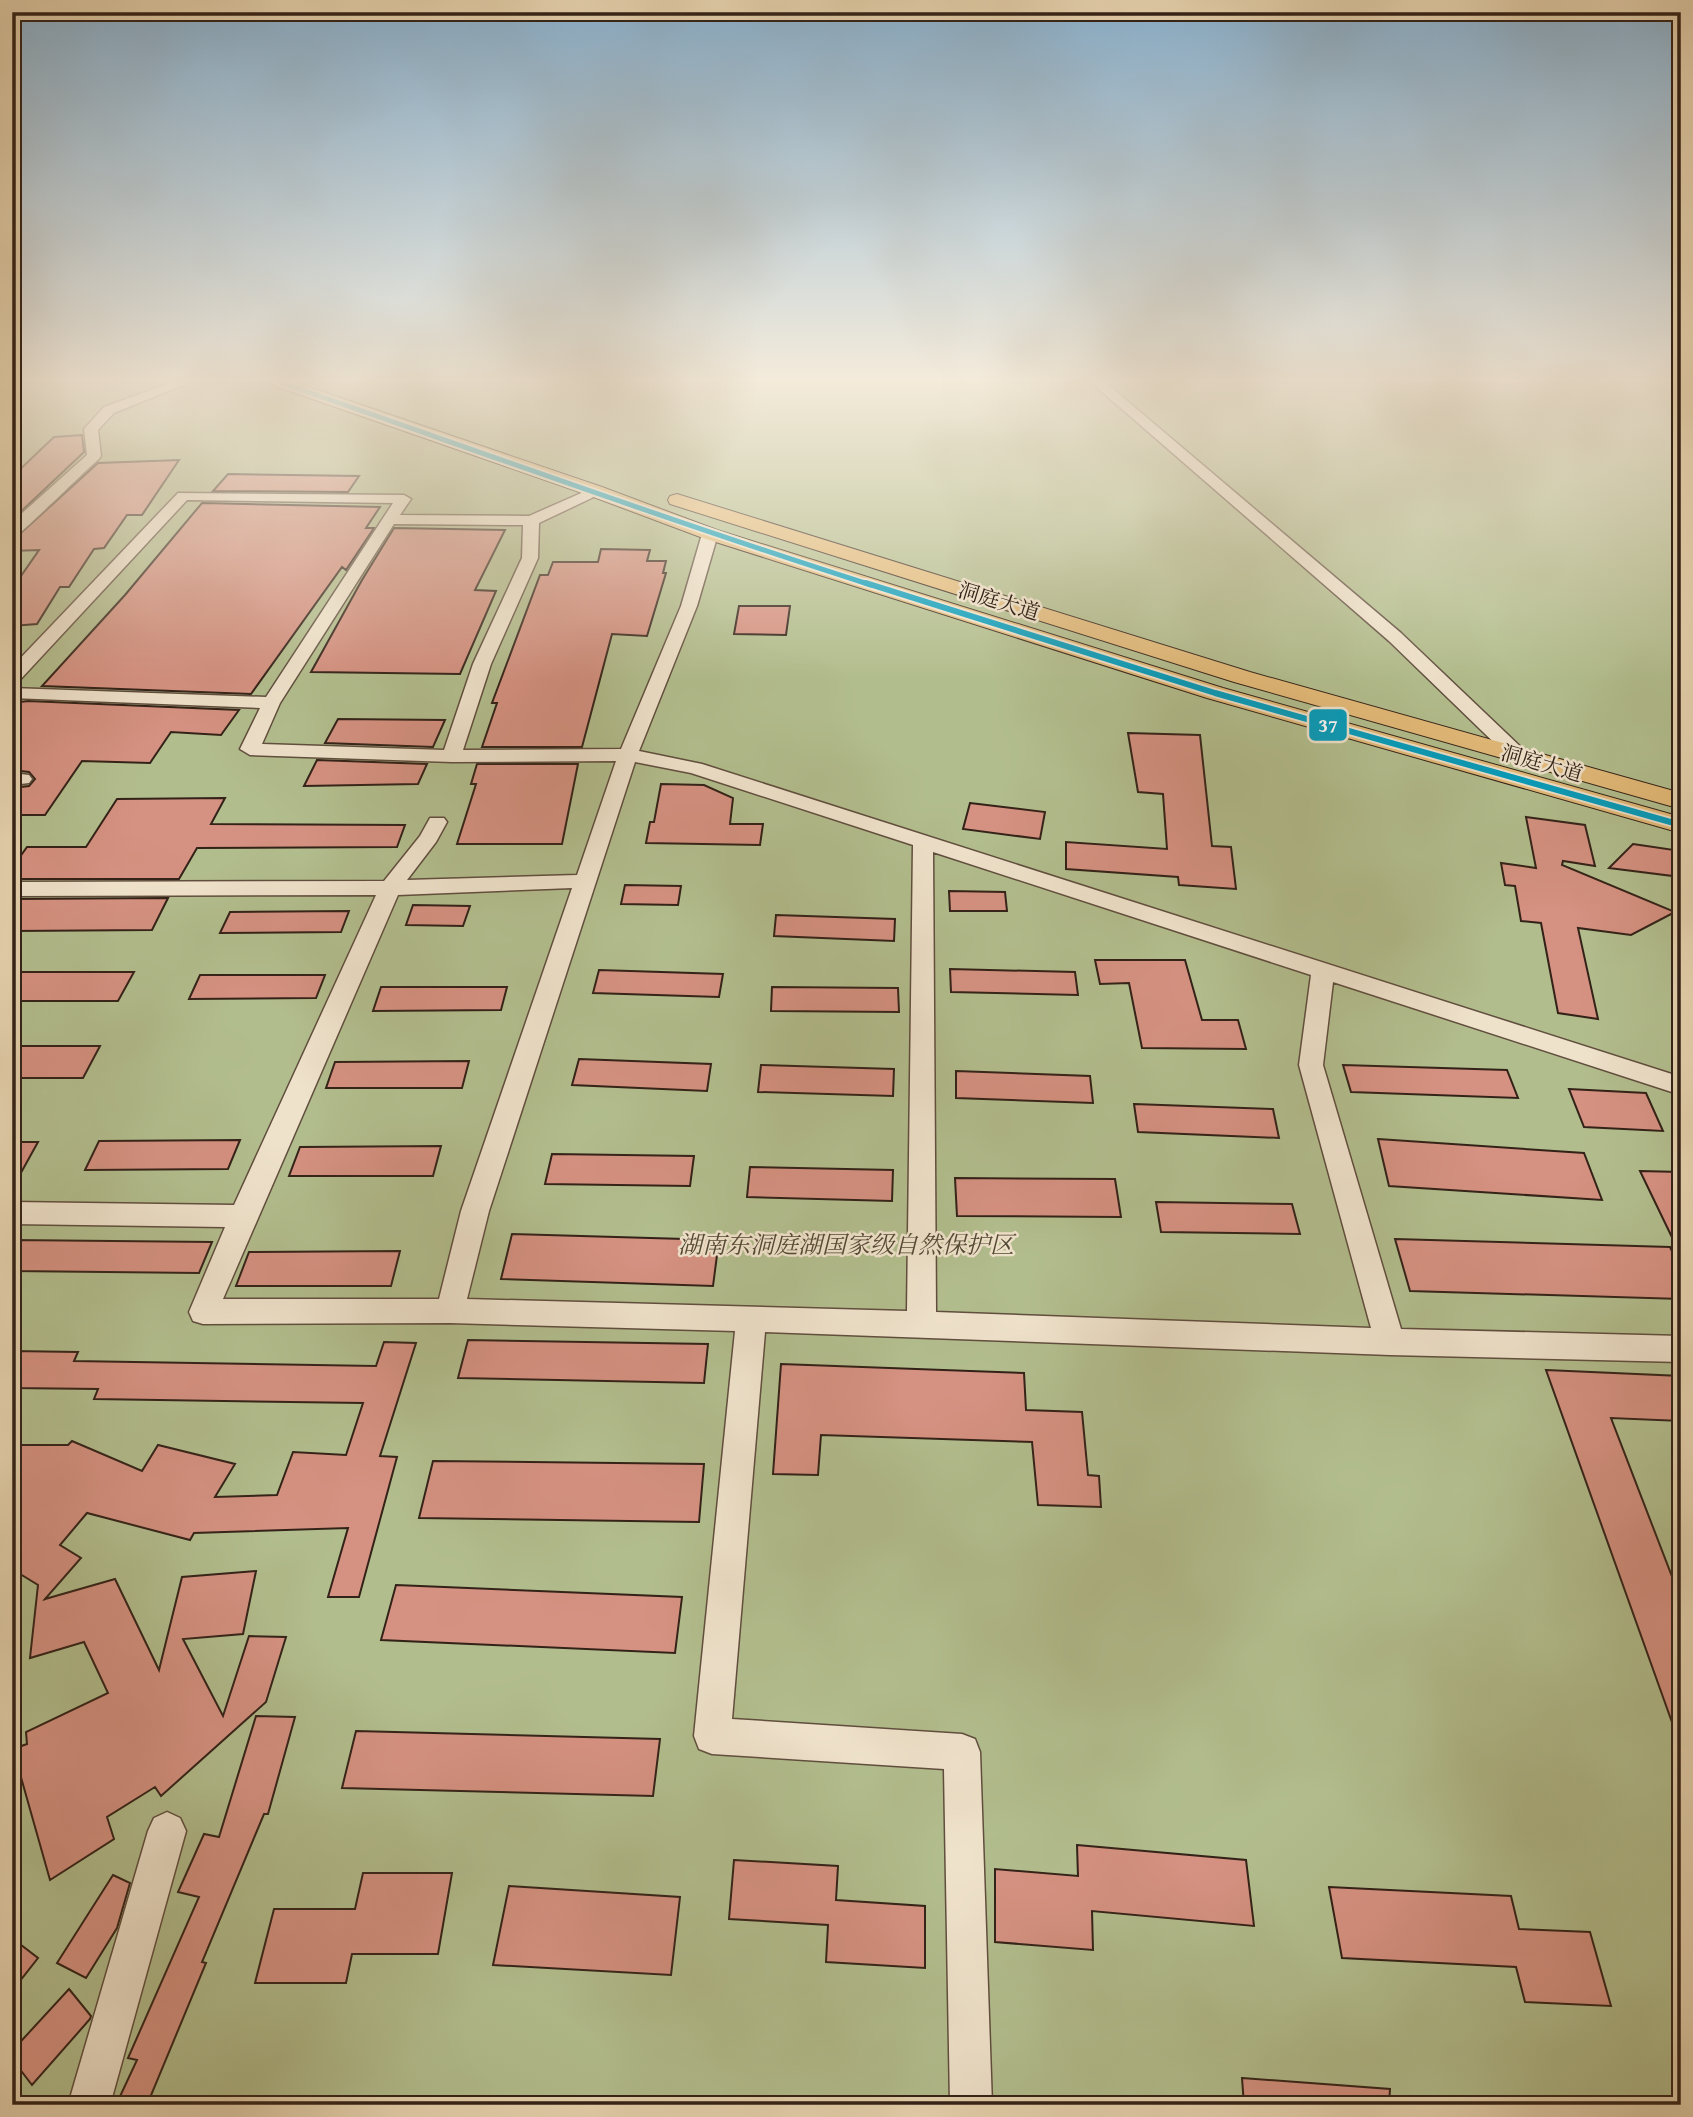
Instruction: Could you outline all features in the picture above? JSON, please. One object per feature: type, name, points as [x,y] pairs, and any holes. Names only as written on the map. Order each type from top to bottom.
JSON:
[{"type":"main road","name":"洞庭大道","points":[[568,482],[710,534],[1214,694],[1681,825]]},
{"type":"main road","name":"洞庭大道","points":[[619,482],[1098,632],[1681,802]]},
{"type":"street","points":[[12,534],[25,518],[65,482]]},
{"type":"street","points":[[1214,482],[1395,637],[1520,757]]},
{"type":"street","points":[[389,519],[531,522],[595,491]]},
{"type":"street","points":[[12,678],[183,496],[404,499],[271,703],[250,749],[452,756],[628,755],[695,768],[1681,1086]]},
{"type":"street","points":[[452,756],[482,664],[530,558],[531,522]]},
{"type":"street","points":[[450,1311],[475,1211],[628,755],[689,606],[710,534]]},
{"type":"street","points":[[12,693],[271,703]]},
{"type":"street","points":[[438,822],[429,838],[390,888],[243,1216],[203,1312],[450,1311],[1681,1349]]},
{"type":"street","points":[[920,1324],[923,842]]},
{"type":"street","points":[[12,889],[390,888],[587,881]]},
{"type":"street","points":[[1323,971],[1311,1065],[1390,1342]]},
{"type":"street","points":[[12,1213],[243,1216]]},
{"type":"street","points":[[751,1321],[712,1736],[961,1752],[971,2105]]},
{"type":"street","points":[[89,2105],[167,1831]]},
{"type":"green space","name":"湖南东洞庭湖国家级自然保护区","points":[[12,482],[1681,482],[1681,2105],[12,2105]]},
{"type":"building","points":[[12,482],[52,482],[12,520]]},
{"type":"building","points":[[77,482],[164,482],[142,515],[127,515],[104,548],[94,549],[69,587],[60,587],[37,624],[12,626],[12,589],[39,550],[12,551],[12,541]]},
{"type":"building","points":[[221,482],[355,482],[348,492],[213,491]]},
{"type":"building","points":[[202,503],[380,507],[366,528],[374,528],[346,570],[342,567],[251,694],[42,686],[125,595]]},
{"type":"building","points":[[394,528],[505,530],[475,590],[496,591],[460,674],[311,672],[362,580]]},
{"type":"building","points":[[601,549],[650,550],[647,561],[666,561],[663,573],[666,573],[647,636],[612,634],[582,747],[482,747],[497,703],[492,703],[540,575],[548,575],[553,562],[598,562]]},
{"type":"building","points":[[739,606],[790,606],[786,635],[734,634]]},
{"type":"building","points":[[28,701],[239,710],[221,735],[171,732],[150,763],[82,761],[45,815],[12,815],[12,788],[29,786],[35,779],[29,772],[12,770],[12,703]]},
{"type":"building","points":[[338,719],[445,720],[433,747],[325,743]]},
{"type":"building","points":[[1128,733],[1200,735],[1212,846],[1231,847],[1236,889],[1179,885],[1178,877],[1066,869],[1066,842],[1167,849],[1163,794],[1138,792]]},
{"type":"building","points":[[317,760],[427,764],[418,784],[304,786]]},
{"type":"building","points":[[477,764],[578,764],[562,844],[457,844],[476,784],[471,784]]},
{"type":"building","points":[[661,784],[704,785],[733,798],[730,824],[763,824],[760,845],[646,843],[650,822],[654,822]]},
{"type":"building","points":[[225,798],[211,824],[405,825],[397,847],[197,848],[179,879],[12,879],[12,868],[27,847],[86,847],[117,799]]},
{"type":"building","points":[[970,803],[1045,812],[1040,839],[963,829]]},
{"type":"building","points":[[1526,817],[1585,825],[1595,866],[1563,861],[1562,865],[1675,912],[1631,935],[1578,928],[1598,1019],[1558,1013],[1541,923],[1521,921],[1515,886],[1505,885],[1501,863],[1536,868]]},
{"type":"building","points":[[1633,844],[1681,851],[1681,877],[1609,868]]},
{"type":"building","points":[[625,885],[681,886],[678,905],[621,904]]},
{"type":"building","points":[[949,891],[1005,892],[1007,911],[950,911]]},
{"type":"building","points":[[168,898],[152,930],[12,931],[12,899]]},
{"type":"building","points":[[413,905],[470,906],[463,926],[406,925]]},
{"type":"building","points":[[349,911],[341,932],[220,933],[230,912]]},
{"type":"building","points":[[776,915],[895,919],[894,941],[774,936]]},
{"type":"building","points":[[1095,960],[1185,960],[1202,1020],[1238,1020],[1246,1049],[1142,1048],[1129,983],[1100,984]]},
{"type":"building","points":[[950,969],[1075,972],[1078,995],[951,992]]},
{"type":"building","points":[[599,970],[723,974],[719,997],[593,993]]},
{"type":"building","points":[[12,972],[134,972],[118,1001],[12,1001]]},
{"type":"building","points":[[200,975],[325,975],[316,998],[189,999]]},
{"type":"building","points":[[381,987],[507,987],[501,1010],[373,1011]]},
{"type":"building","points":[[772,987],[898,988],[899,1012],[771,1011]]},
{"type":"building","points":[[12,1046],[100,1046],[83,1078],[12,1078]]},
{"type":"building","points":[[579,1059],[711,1064],[707,1091],[572,1085]]},
{"type":"building","points":[[469,1061],[462,1088],[326,1088],[335,1062]]},
{"type":"building","points":[[761,1065],[894,1069],[893,1096],[758,1092]]},
{"type":"building","points":[[1343,1065],[1507,1070],[1518,1098],[1351,1092]]},
{"type":"building","points":[[956,1071],[1090,1076],[1093,1103],[956,1098]]},
{"type":"building","points":[[1569,1089],[1646,1093],[1663,1131],[1584,1127]]},
{"type":"building","points":[[1134,1104],[1273,1109],[1279,1138],[1138,1132]]},
{"type":"building","points":[[1378,1139],[1584,1153],[1602,1200],[1389,1186]]},
{"type":"building","points":[[240,1140],[228,1169],[85,1170],[99,1141]]},
{"type":"building","points":[[12,1142],[38,1142],[12,1189]]},
{"type":"building","points":[[441,1146],[433,1176],[289,1176],[300,1147]]},
{"type":"building","points":[[552,1154],[694,1156],[690,1186],[545,1184]]},
{"type":"building","points":[[750,1167],[893,1170],[892,1201],[747,1197]]},
{"type":"building","points":[[1640,1171],[1681,1172],[1681,1256]]},
{"type":"building","points":[[955,1178],[1115,1179],[1121,1217],[957,1216]]},
{"type":"building","points":[[1156,1202],[1292,1204],[1300,1234],[1161,1232]]},
{"type":"building","points":[[512,1234],[719,1240],[713,1286],[501,1279]]},
{"type":"building","points":[[1395,1239],[1670,1247],[1681,1270],[1681,1299],[1410,1291]]},
{"type":"building","points":[[12,1240],[212,1242],[199,1273],[12,1271]]},
{"type":"building","points":[[400,1251],[391,1286],[236,1286],[249,1252]]},
{"type":"building","points":[[468,1340],[708,1344],[704,1383],[458,1378]]},
{"type":"building","points":[[384,1342],[416,1343],[380,1456],[397,1457],[359,1597],[328,1597],[348,1528],[194,1533],[190,1540],[87,1513],[60,1545],[81,1558],[45,1599],[115,1579],[159,1670],[182,1577],[256,1571],[243,1634],[183,1639],[223,1716],[249,1636],[286,1637],[266,1702],[161,1796],[155,1787],[107,1817],[114,1839],[50,1880],[13,1749],[27,1744],[26,1732],[108,1693],[84,1642],[30,1658],[38,1585],[12,1569],[12,1445],[68,1445],[72,1441],[142,1471],[158,1445],[235,1464],[215,1497],[277,1495],[293,1452],[346,1455],[363,1403],[94,1399],[98,1389],[12,1388],[12,1351],[78,1352],[74,1361],[376,1366]]},
{"type":"building","points":[[781,1364],[1024,1373],[1026,1410],[1082,1412],[1088,1475],[1099,1476],[1101,1507],[1038,1505],[1032,1442],[821,1435],[818,1475],[773,1474]]},
{"type":"building","points":[[1546,1370],[1681,1376],[1681,1421],[1611,1418],[1681,1600],[1681,1739],[1678,1739]]},
{"type":"building","points":[[433,1461],[704,1464],[699,1522],[419,1518]]},
{"type":"building","points":[[396,1585],[682,1597],[675,1653],[381,1640]]},
{"type":"building","points":[[256,1716],[295,1717],[268,1814],[264,1814],[202,1962],[206,1963],[147,2105],[116,2105],[137,2060],[128,2058],[199,1897],[178,1892],[204,1834],[219,1837]]},
{"type":"building","points":[[356,1731],[660,1739],[653,1796],[342,1788]]},
{"type":"building","points":[[1077,1845],[1246,1860],[1254,1926],[1092,1911],[1093,1950],[995,1942],[995,1869],[1078,1876]]},
{"type":"building","points":[[734,1860],[838,1866],[836,1900],[925,1906],[925,1968],[826,1962],[828,1925],[729,1919]]},
{"type":"building","points":[[363,1873],[452,1873],[438,1954],[352,1954],[346,1983],[255,1983],[274,1909],[355,1909]]},
{"type":"building","points":[[113,1875],[130,1883],[117,1928],[86,1978],[57,1963]]},
{"type":"building","points":[[509,1886],[680,1897],[671,1975],[493,1965]]},
{"type":"building","points":[[1329,1887],[1511,1896],[1519,1929],[1590,1932],[1611,2006],[1525,2002],[1516,1967],[1342,1958]]},
{"type":"building","points":[[12,1938],[38,1958],[12,1991]]},
{"type":"building","points":[[69,1989],[91,2016],[90,2019],[32,2085],[12,2059],[12,2051]]},
{"type":"building","points":[[1242,2078],[1390,2089],[1389,2105],[1244,2105]]},
{"type":"transit line","name":"37","points":[[568,482],[710,534],[1215,693],[1681,825]]}]
